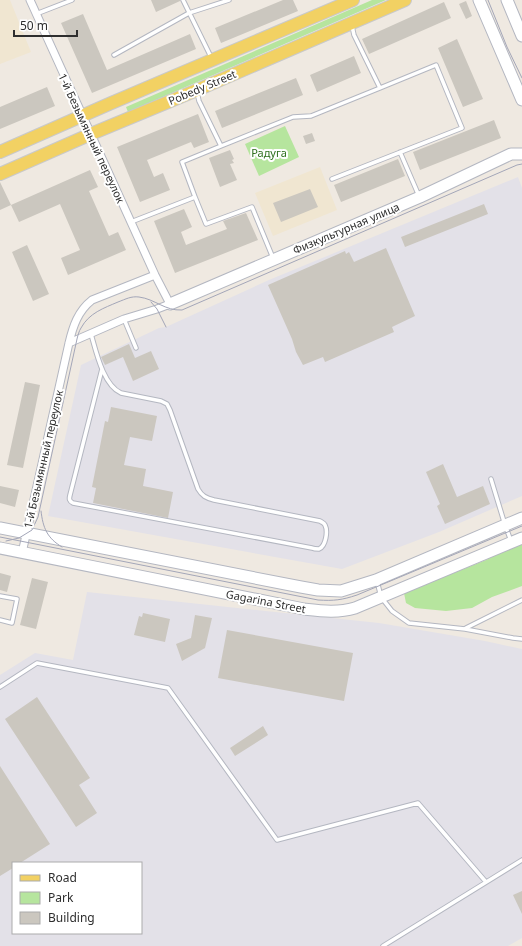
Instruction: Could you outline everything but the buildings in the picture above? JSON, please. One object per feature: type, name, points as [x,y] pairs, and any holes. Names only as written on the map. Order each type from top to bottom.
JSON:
[{"type":"main road","name":"Pobedy Street","points":[[0,152],[353,0]]},
{"type":"main road","name":"Pobedy Street","points":[[0,174],[90,134],[197,90],[405,0]]},
{"type":"main road","points":[[479,0],[522,100]]},
{"type":"main road","points":[[507,0],[522,36]]},
{"type":"main road","name":"Физкультурная улица","points":[[170,304],[420,197],[511,154],[522,154]]},
{"type":"main road","name":"Gagarina Street","points":[[0,528],[318,590],[341,591],[376,580],[522,518]]},
{"type":"main road","name":"Gagarina Street","points":[[0,548],[304,609],[332,612],[345,611],[355,608],[517,540]]},
{"type":"street","name":"1-й Безымянный переулок","points":[[30,0],[90,134],[155,275],[170,304]]},
{"type":"street","name":"1-й Безымянный переулок","points":[[22,553],[69,343],[77,317],[86,304],[92,300],[155,275]]},
{"type":"street","points":[[69,343],[124,319],[170,304]]},
{"type":"lane","points":[[36,14],[72,0]]},
{"type":"lane","points":[[182,0],[212,60]]},
{"type":"lane","points":[[114,55],[189,13],[229,0]]},
{"type":"lane","points":[[352,23],[354,35],[380,88]]},
{"type":"lane","points":[[274,259],[252,207],[206,224],[182,162],[293,117],[311,116],[436,65],[462,128],[332,179]]},
{"type":"lane","points":[[197,90],[198,101],[220,146]]},
{"type":"lane","points":[[400,152],[420,197]]},
{"type":"lane","points":[[131,222],[195,197]]},
{"type":"lane","points":[[124,319],[136,348]]},
{"type":"lane","points":[[91,334],[102,369],[112,388],[120,393],[161,401],[167,404],[201,494],[207,498],[320,521],[324,523],[326,530],[324,543],[322,546],[319,548],[312,548],[70,502],[69,499],[102,369]]},
{"type":"lane","points":[[491,479],[505,525],[517,540]]},
{"type":"lane","points":[[376,580],[381,597],[392,611],[409,623],[465,629],[522,639]]},
{"type":"lane","points":[[0,596],[17,599],[12,623],[0,620]]},
{"type":"lane","points":[[465,629],[522,600]]},
{"type":"lane","points":[[0,687],[37,663],[168,688],[277,840],[418,804],[486,882]]},
{"type":"lane","points":[[383,946],[522,860]]},
{"type":"shaded area","points":[[0,0],[10,0],[31,52],[0,64]]},
{"type":"shaded area","points":[[320,167],[337,210],[273,236],[255,193]]},
{"type":"shaded area","points":[[518,177],[522,188],[522,496],[439,532],[342,569],[48,516],[81,365],[159,328],[166,327],[269,280]]},
{"type":"shaded area","points":[[87,592],[379,623],[485,641],[522,649],[522,938],[508,946],[0,946],[0,675],[35,653],[73,660]]},
{"type":"green space","points":[[372,0],[386,0],[128,112],[126,107]]},
{"type":"green space","name":"Радyга","points":[[285,126],[299,157],[259,176],[245,144]]},
{"type":"green space","points":[[522,541],[522,586],[492,597],[472,608],[446,611],[415,608],[406,603],[404,593],[486,560]]},
{"type":"tram line","points":[[488,0],[507,47],[522,78]]},
{"type":"tram line","points":[[6,541],[19,538],[32,530],[38,517],[78,336],[88,318],[107,306],[133,297],[145,298],[170,309],[182,310],[522,164]]},
{"type":"tram line","points":[[151,302],[157,309],[166,327]]},
{"type":"tram line","points":[[41,511],[43,523],[49,536],[62,547]]},
{"type":"tram line","points":[[0,537],[318,600],[329,600],[342,599],[357,595],[522,526]]}]
